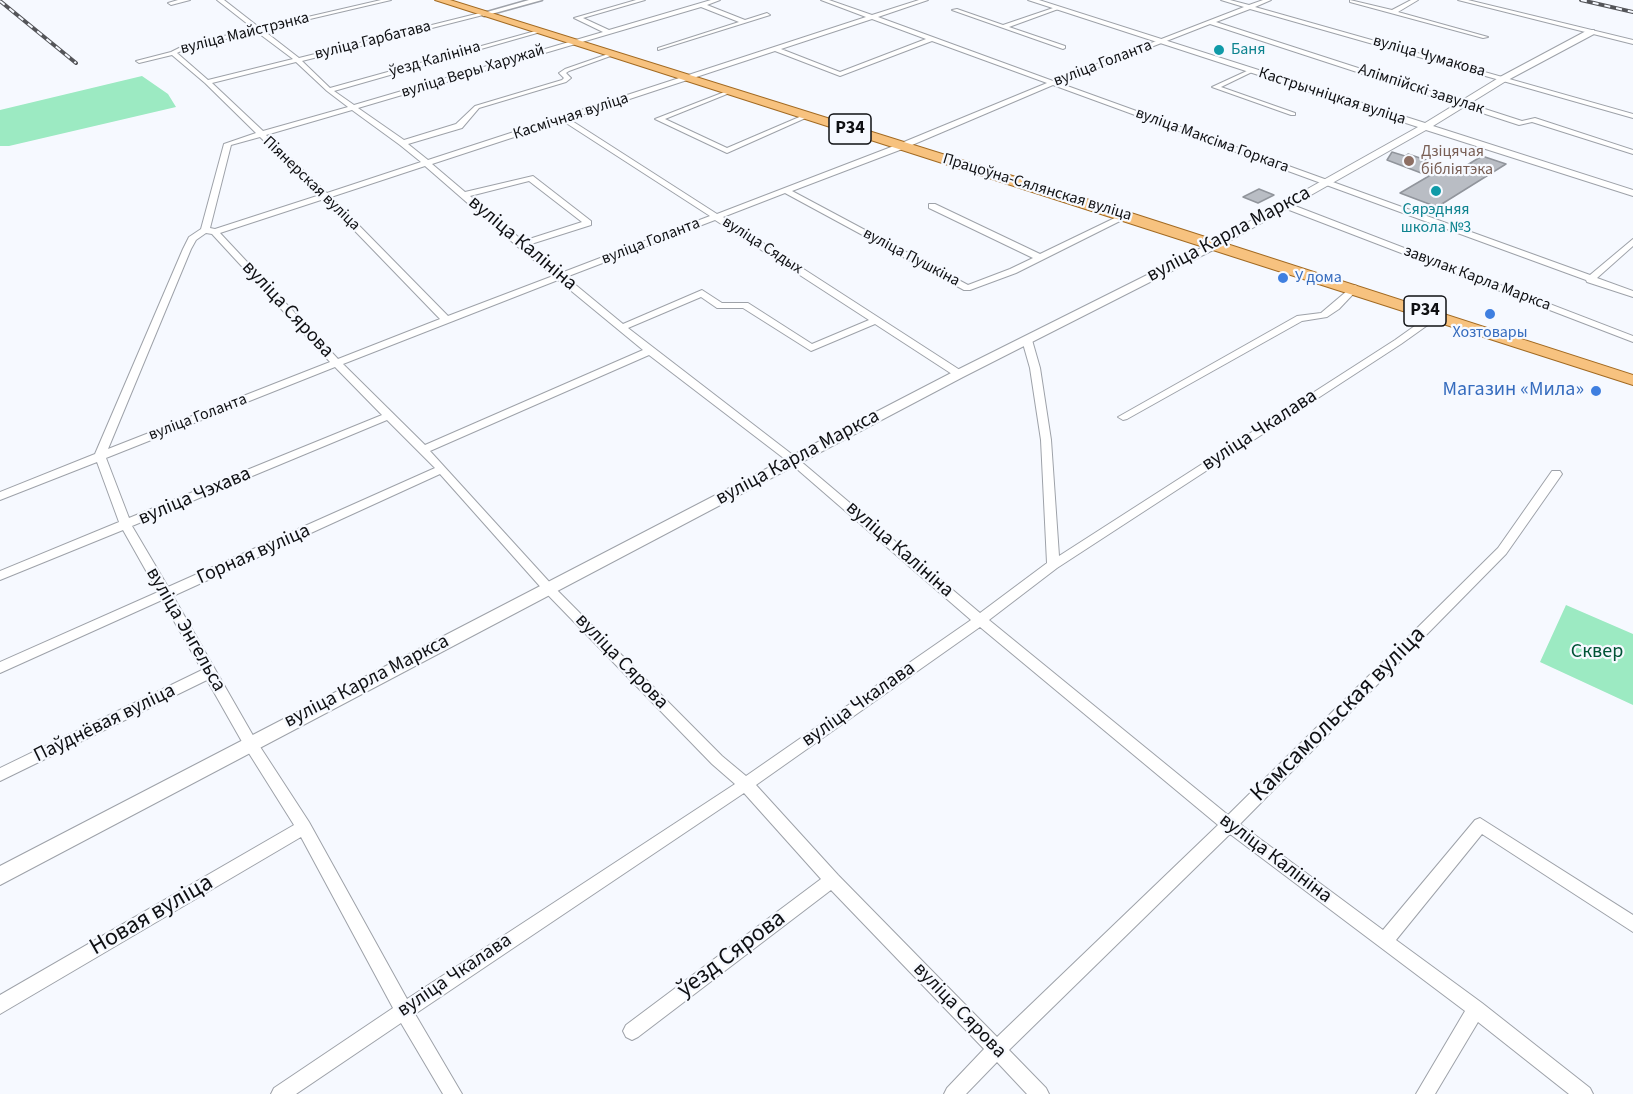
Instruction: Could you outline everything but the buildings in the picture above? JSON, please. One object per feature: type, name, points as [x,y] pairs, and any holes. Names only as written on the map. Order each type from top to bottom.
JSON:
[{"type":"main road","name":"Працоўна-Сялянская вуліца","points":[[440,0],[1354,288],[1633,380]]},
{"type":"main road","name":"вуліца Гарбатава","points":[[484,14],[538,0]]},
{"type":"street","points":[[171,3],[187,0]]},
{"type":"street","name":"вуліца Калініна","points":[[220,0],[298,60],[329,90],[402,143],[650,351],[794,461],[980,620],[1229,825],[1476,1009],[1584,1094]]},
{"type":"street","name":"вуліца Майстрэнка","points":[[139,61],[173,53],[187,46],[388,0]]},
{"type":"street","points":[[609,32],[577,18],[642,0]]},
{"type":"street","name":"вуліца Веры Харужай","points":[[210,231],[228,144],[717,0]]},
{"type":"street","name":"вуліца Максіма Горкага","points":[[824,0],[1633,294]]},
{"type":"street","name":"Касмічная вуліца","points":[[210,231],[327,197],[925,0]]},
{"type":"street","name":"Кастрычніцкая вуліца","points":[[1032,0],[1633,193]]},
{"type":"street","name":"вуліца Чумакова","points":[[1224,0],[1633,116]]},
{"type":"street","name":"вуліца Голанта","points":[[0,496],[446,320],[902,146],[1053,83],[1268,0]]},
{"type":"street","points":[[1393,12],[1415,0]]},
{"type":"street","points":[[1461,0],[1633,42]]},
{"type":"street","points":[[1352,1],[1485,37]]},
{"type":"street","points":[[702,5],[745,22]]},
{"type":"street","points":[[1005,26],[1058,8]]},
{"type":"street","points":[[955,10],[1063,47]]},
{"type":"street","name":"вуліца Гарбатава","points":[[207,82],[484,14]]},
{"type":"street","points":[[660,49],[767,15]]},
{"type":"street","name":"Алімпійскі завулак","points":[[1209,22],[1522,123],[1532,120],[1633,152]]},
{"type":"street","name":"ўезд Калініна","points":[[329,90],[541,31]]},
{"type":"street","name":"вуліца Карла Маркса","points":[[0,876],[250,743],[959,374],[1215,245],[1465,104],[1503,79],[1591,32]]},
{"type":"street","points":[[777,50],[840,74],[930,40]]},
{"type":"street","name":"Піянерская вуліца","points":[[173,53],[207,82],[327,197],[446,320]]},
{"type":"street","points":[[402,143],[459,126],[477,107],[564,81],[568,78],[562,73],[567,70],[613,54]]},
{"type":"street","points":[[1215,87],[1251,71]]},
{"type":"street","points":[[1206,84],[1293,114]]},
{"type":"street","points":[[729,92],[659,119],[727,151],[806,116]]},
{"type":"street","name":"вуліца Сядых","points":[[565,119],[959,374]]},
{"type":"street","points":[[464,195],[530,178],[588,223],[521,245]]},
{"type":"street","name":"вуліца Пушкіна","points":[[785,190],[967,288],[1041,258],[1126,216]]},
{"type":"street","points":[[932,206],[1041,258]]},
{"type":"street","name":"завулак Карла Маркса","points":[[1287,206],[1633,339]]},
{"type":"street","points":[[100,456],[187,249],[192,239],[210,231]]},
{"type":"street","name":"вуліца Сярова","points":[[210,231],[442,469],[549,589],[717,760],[746,785],[832,880],[1040,1094]]},
{"type":"street","points":[[1590,280],[1633,242]]},
{"type":"street","points":[[1123,417],[1300,318],[1324,315],[1336,307],[1354,288]]},
{"type":"street","points":[[623,327],[702,293],[720,306],[745,305],[811,348],[876,320]]},
{"type":"street","name":"вуліца Чкалава","points":[[280,1094],[403,1010],[746,785],[980,620],[1053,565],[1388,349],[1436,315]]},
{"type":"street","points":[[1027,340],[1035,368],[1046,440],[1053,565]]},
{"type":"street","points":[[423,450],[650,351]]},
{"type":"street","name":"вуліца Чэхава","points":[[0,576],[389,416]]},
{"type":"street","name":"вуліца Энгельса","points":[[100,456],[126,525],[250,743],[304,827],[403,1010],[453,1094]]},
{"type":"street","name":"Горная вуліца","points":[[0,669],[442,469]]},
{"type":"street","name":"Камсамольская вуліца","points":[[953,1094],[1229,825],[1502,551],[1556,474]]},
{"type":"street","name":"Паўднёвая вуліца","points":[[0,775],[210,672]]},
{"type":"street","points":[[1384,942],[1480,825],[1633,924]]},
{"type":"street","name":"Новая вуліца","points":[[0,1005],[304,827]]},
{"type":"street","name":"ўезд Сярова","points":[[632,1030],[832,880]]},
{"type":"street","points":[[1425,1094],[1476,1009]]},
{"type":"green space","points":[[142,76],[168,94],[176,107],[9,146],[0,146],[0,110]]},
{"type":"green space","name":"Сквер","points":[[1566,605],[1633,634],[1633,705],[1540,662]]},
{"type":"railway","points":[[1581,0],[1633,12]]},
{"type":"railway","points":[[0,1],[76,63]]},
{"type":"place","name":"Баня","points":[[1219,50]]},
{"type":"place","name":"Дзіцячая бібліятэка","points":[[1409,161]]},
{"type":"place","name":"Сярэдняя школа №3","points":[[1436,191]]},
{"type":"place","name":"У дома","points":[[1283,278]]},
{"type":"place","name":"Хозтовары","points":[[1490,314]]},
{"type":"place","name":"Магазин «Мила»","points":[[1596,391]]}]
